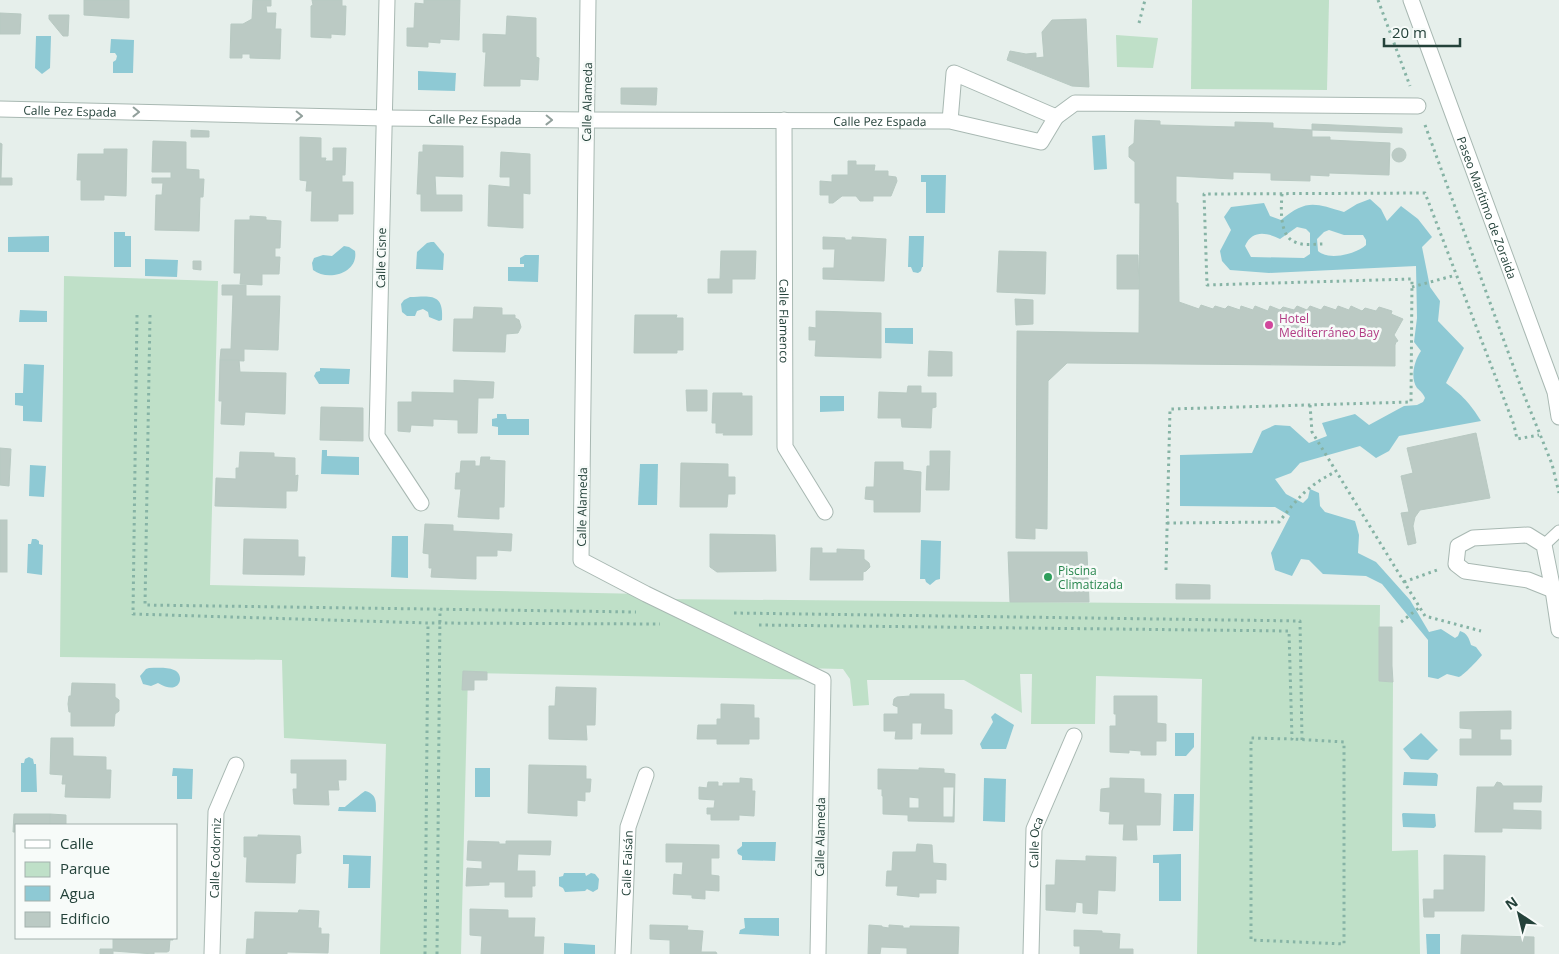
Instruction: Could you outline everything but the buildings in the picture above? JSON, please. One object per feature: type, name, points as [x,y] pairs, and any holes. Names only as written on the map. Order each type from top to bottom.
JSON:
[{"type":"street","name":"Calle Cisne","points":[[386,0],[377,436],[422,503]]},
{"type":"street","name":"Calle Alameda","points":[[588,0],[581,560],[646,594],[823,680],[818,954]]},
{"type":"street","name":"Paseo Marítimo de Zoraida","points":[[1411,0],[1555,392],[1559,417]]},
{"type":"street","points":[[950,121],[954,73],[1056,117],[1075,103],[1418,106]]},
{"type":"street","name":"Calle Pez Espada","points":[[0,109],[385,118],[950,121],[1041,142],[1056,117]]},
{"type":"street","name":"Calle Flamenco","points":[[784,120],[785,446],[825,512]]},
{"type":"street","points":[[1553,590],[1528,580],[1465,571],[1456,564],[1458,546],[1473,538],[1528,535],[1544,545],[1553,590],[1559,630]]},
{"type":"street","name":"Calle Oca","points":[[1031,954],[1034,829],[1074,736]]},
{"type":"street","name":"Calle Codorniz","points":[[212,954],[216,812],[236,765]]},
{"type":"street","name":"Calle Faisán","points":[[624,954],[628,827],[646,775]]},
{"type":"lane","points":[[1544,545],[1559,530]]},
{"type":"path","points":[[1139,23],[1145,0]]},
{"type":"path","points":[[1378,0],[1552,464],[1559,493]]},
{"type":"path","points":[[1166,570],[1170,409],[1411,402],[1412,279],[1207,284],[1204,194],[1426,193],[1514,425],[1517,439],[1540,434]]},
{"type":"path","points":[[1282,194],[1280,215],[1288,238],[1296,243],[1323,244]]},
{"type":"path","points":[[1412,287],[1456,275]]},
{"type":"path","points":[[138,315],[133,614],[428,623],[668,624]]},
{"type":"path","points":[[1310,405],[1312,432],[1331,466],[1425,616],[1481,631]]},
{"type":"path","points":[[1167,523],[1279,522],[1300,495],[1316,482],[1335,472]]},
{"type":"path","points":[[1404,582],[1456,564]]},
{"type":"path","points":[[1400,622],[1420,607]]},
{"type":"path","points":[[437,954],[440,609]]},
{"type":"path","points":[[425,954],[428,623]]},
{"type":"path","points":[[758,625],[1289,631],[1292,739]]},
{"type":"path","points":[[1252,738],[1292,739],[1344,742],[1344,944],[1251,940],[1252,738]]},
{"type":"green space","points":[[1192,0],[1329,0],[1327,90],[1191,89]]},
{"type":"green space","points":[[1116,35],[1158,38],[1153,68],[1117,67]]},
{"type":"green space","points":[[64,276],[218,281],[210,585],[646,594],[657,599],[1380,605],[1379,681],[1393,682],[1392,851],[1418,850],[1420,954],[1197,954],[1202,679],[1096,676],[1095,724],[1031,724],[1032,674],[1020,674],[1022,713],[964,680],[867,680],[869,705],[853,706],[850,679],[843,669],[799,668],[823,680],[468,673],[461,954],[380,954],[386,744],[284,738],[282,660],[60,657]]},
{"type":"water","points":[[36,36],[51,36],[50,68],[42,74],[35,68]]},
{"type":"water","points":[[111,39],[134,40],[133,73],[113,73],[113,62],[117,56],[115,53],[110,53]]},
{"type":"water","points":[[418,71],[456,73],[455,91],[418,90]]},
{"type":"water","points":[[1105,135],[1107,169],[1094,170],[1092,136]]},
{"type":"water","points":[[921,175],[946,175],[945,213],[926,213],[926,182],[921,182]]},
{"type":"water","points":[[1370,199],[1381,209],[1387,221],[1401,206],[1418,219],[1432,237],[1422,247],[1430,287],[1440,301],[1438,321],[1464,348],[1446,383],[1457,391],[1481,421],[1399,436],[1389,451],[1376,458],[1360,446],[1300,463],[1291,473],[1275,479],[1286,494],[1303,503],[1308,498],[1310,489],[1319,493],[1320,506],[1325,512],[1355,521],[1359,535],[1358,553],[1376,562],[1410,600],[1429,632],[1441,629],[1455,638],[1460,631],[1466,634],[1471,645],[1476,647],[1482,655],[1459,677],[1447,674],[1438,679],[1428,677],[1428,640],[1382,584],[1366,576],[1323,574],[1309,560],[1301,559],[1292,576],[1275,570],[1271,553],[1290,516],[1275,507],[1180,506],[1180,455],[1252,453],[1262,431],[1275,425],[1290,426],[1309,443],[1327,436],[1322,423],[1355,414],[1369,425],[1404,406],[1417,405],[1423,402],[1425,398],[1417,388],[1413,375],[1416,360],[1421,351],[1414,342],[1417,318],[1416,266],[1269,273],[1230,270],[1222,261],[1220,251],[1231,230],[1224,217],[1231,207],[1264,203],[1270,216],[1281,220],[1304,206],[1325,206],[1344,212]],"holes":[[[1297,227],[1306,229],[1310,233],[1310,254],[1304,258],[1251,257],[1245,246],[1251,237],[1255,235],[1265,234],[1280,239]],[[1329,230],[1344,235],[1363,235],[1366,245],[1356,251],[1342,255],[1329,256],[1323,254],[1318,251],[1317,239]]]},
{"type":"water","points":[[114,232],[125,232],[125,236],[131,236],[131,267],[114,267]]},
{"type":"water","points":[[49,236],[49,252],[8,252],[8,237]]},
{"type":"water","points":[[909,236],[924,236],[923,267],[918,273],[913,272],[911,267],[908,267]]},
{"type":"water","points":[[434,242],[444,254],[443,270],[416,269],[417,252],[427,243]]},
{"type":"water","points":[[344,246],[355,251],[355,259],[347,270],[334,275],[326,275],[319,274],[313,270],[312,263],[314,258],[323,255],[332,256]]},
{"type":"water","points":[[525,255],[539,255],[538,282],[508,281],[508,267],[524,267],[524,264],[520,264],[520,258]]},
{"type":"water","points":[[145,259],[178,260],[177,277],[145,276]]},
{"type":"water","points":[[424,296],[435,298],[441,305],[442,320],[439,321],[429,317],[428,312],[423,309],[417,311],[415,316],[407,316],[402,312],[401,304],[410,297]]},
{"type":"water","points":[[20,310],[47,311],[47,322],[19,322]]},
{"type":"water","points":[[885,328],[913,328],[913,344],[885,343]]},
{"type":"water","points":[[24,364],[44,365],[42,422],[23,421],[23,406],[15,405],[15,393],[23,393]]},
{"type":"water","points":[[320,368],[350,369],[349,384],[319,384],[314,376],[316,372],[320,371]]},
{"type":"water","points":[[820,396],[844,396],[844,411],[820,412]]},
{"type":"water","points":[[497,414],[506,414],[507,419],[529,419],[529,435],[498,435],[498,427],[492,426],[492,419],[497,418]]},
{"type":"water","points":[[322,450],[327,450],[327,456],[359,457],[359,475],[321,474]]},
{"type":"water","points":[[640,464],[658,464],[657,505],[638,505]]},
{"type":"water","points":[[30,465],[46,466],[44,497],[29,496]]},
{"type":"water","points":[[392,536],[408,536],[408,578],[391,577]]},
{"type":"water","points":[[32,539],[36,539],[39,541],[39,544],[43,545],[42,575],[27,573],[28,544],[31,544]]},
{"type":"water","points":[[921,540],[941,541],[940,579],[930,585],[925,579],[920,579]]},
{"type":"water","points":[[149,668],[174,670],[180,676],[179,684],[171,688],[158,683],[151,686],[143,684],[140,676]]},
{"type":"water","points":[[995,713],[1014,725],[1006,749],[982,749],[980,744],[993,722],[991,717]]},
{"type":"water","points":[[1175,733],[1194,733],[1194,747],[1186,756],[1175,756]]},
{"type":"water","points":[[1421,733],[1438,750],[1428,760],[1411,759],[1403,749]]},
{"type":"water","points":[[29,757],[36,764],[37,792],[21,792],[21,763],[24,763],[25,759]]},
{"type":"water","points":[[173,768],[193,769],[192,799],[177,799],[177,776],[172,776]]},
{"type":"water","points":[[475,768],[490,768],[490,797],[475,797]]},
{"type":"water","points":[[1404,772],[1436,773],[1438,775],[1437,786],[1403,785]]},
{"type":"water","points":[[984,778],[1006,779],[1005,822],[983,821]]},
{"type":"water","points":[[365,791],[374,796],[376,812],[338,811],[339,807],[345,807]]},
{"type":"water","points":[[1174,794],[1194,794],[1193,831],[1173,831]]},
{"type":"water","points":[[1403,813],[1435,814],[1436,826],[1434,828],[1403,827]]},
{"type":"water","points":[[742,842],[776,842],[775,861],[742,860],[742,856],[738,854],[737,850],[742,846]]},
{"type":"water","points":[[1181,854],[1181,901],[1159,901],[1159,863],[1153,863],[1153,855]]},
{"type":"water","points":[[343,855],[371,856],[370,888],[348,888],[349,864],[343,864]]},
{"type":"water","points":[[564,873],[585,873],[586,876],[591,873],[595,874],[599,879],[598,889],[593,892],[587,889],[585,891],[565,892],[559,886],[559,877],[563,876]]},
{"type":"water","points":[[744,918],[779,918],[779,936],[739,934],[740,930],[745,928]]},
{"type":"water","points":[[1426,934],[1440,934],[1440,954],[1427,954]]},
{"type":"water","points":[[564,943],[595,945],[595,954],[564,954]]},
{"type":"place","name":"Hotel Mediterráneo Bay","points":[[1269,325]]},
{"type":"place","name":"Piscina Climatizada","points":[[1048,577]]}]
